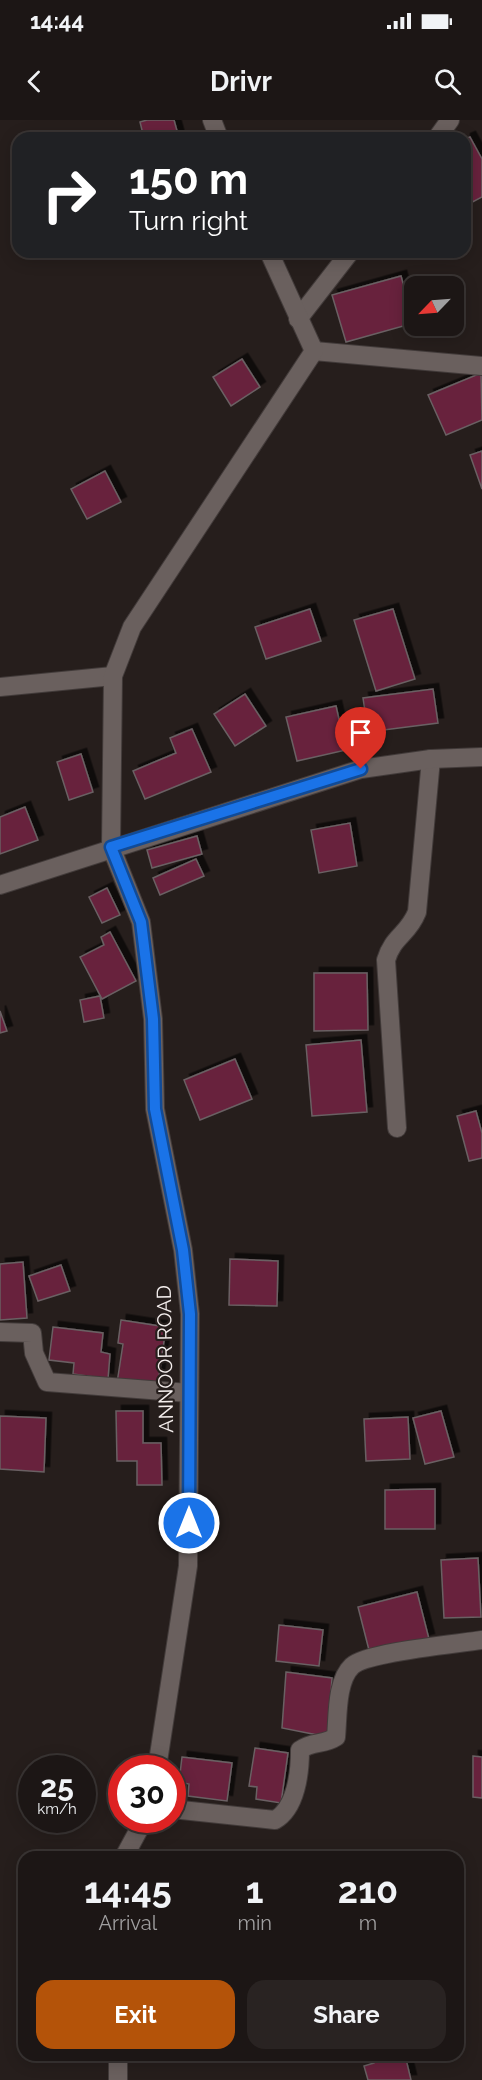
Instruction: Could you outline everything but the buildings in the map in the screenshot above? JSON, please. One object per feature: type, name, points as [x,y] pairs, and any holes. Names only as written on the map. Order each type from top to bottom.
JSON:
[{"type":"street","points":[[272,258],[314,351]]},
{"type":"street","points":[[298,319],[345,258]]},
{"type":"street","points":[[314,351],[482,366]]},
{"type":"street","points":[[111,847],[113,676],[138,618],[314,351]]},
{"type":"street","points":[[0,687],[113,676]]},
{"type":"street","points":[[0,885],[111,847],[361,769],[431,759],[482,757]]},
{"type":"street","points":[[396,1128],[386,960],[390,945],[411,927],[417,912],[431,759]]},
{"type":"street","name":"ANNOOR ROAD","points":[[111,847],[141,922],[153,1019],[155,1109],[183,1250],[190,1314],[188,1566],[159,1755]]},
{"type":"street","points":[[0,1332],[32,1333],[34,1353],[47,1382],[189,1393]]},
{"type":"street","points":[[186,1810],[275,1820],[286,1813],[290,1806],[300,1766],[300,1750],[309,1744],[328,1742],[336,1737],[342,1684],[351,1666],[369,1658],[482,1640]]},
{"type":"street","points":[[127,1851],[137,1833]]},
{"type":"street","points":[[117,2080],[118,2061]]},
{"type":"route","points":[[189,1523],[190,1314],[183,1250],[155,1109],[153,1019],[141,922],[111,847],[361,769]]}]
